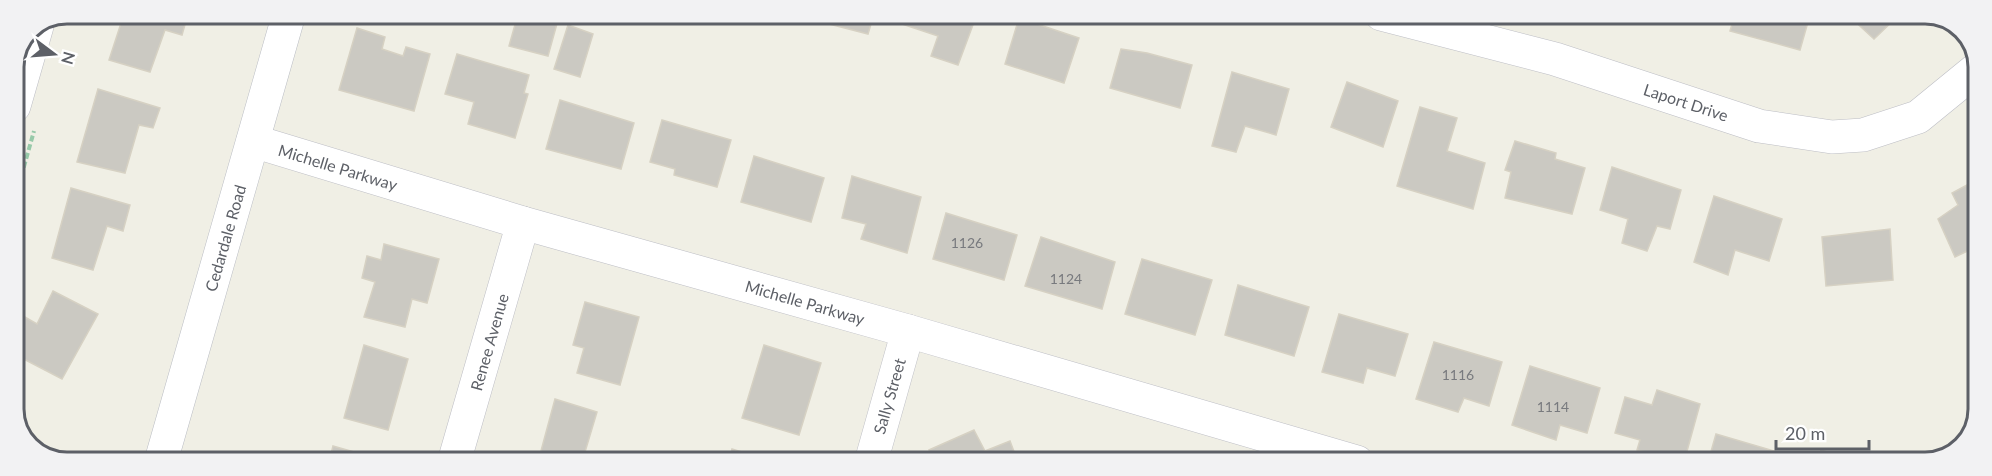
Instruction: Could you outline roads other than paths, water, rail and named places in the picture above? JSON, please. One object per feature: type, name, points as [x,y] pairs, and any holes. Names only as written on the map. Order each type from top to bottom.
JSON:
[{"type":"street","name":"Cedardale Road","points":[[164,452],[286,24]]},
{"type":"street","name":"Laport Drive","points":[[1420,24],[1555,59],[1759,126],[1832,137],[1863,135],[1918,117],[1968,76]]},
{"type":"street","points":[[24,71],[33,41]]},
{"type":"street","name":"Michelle Parkway","points":[[253,141],[523,223],[908,331],[1322,452]]},
{"type":"street","name":"Renee Avenue","points":[[457,452],[523,223]]},
{"type":"street","name":"Sally Street","points":[[874,452],[908,331]]}]
